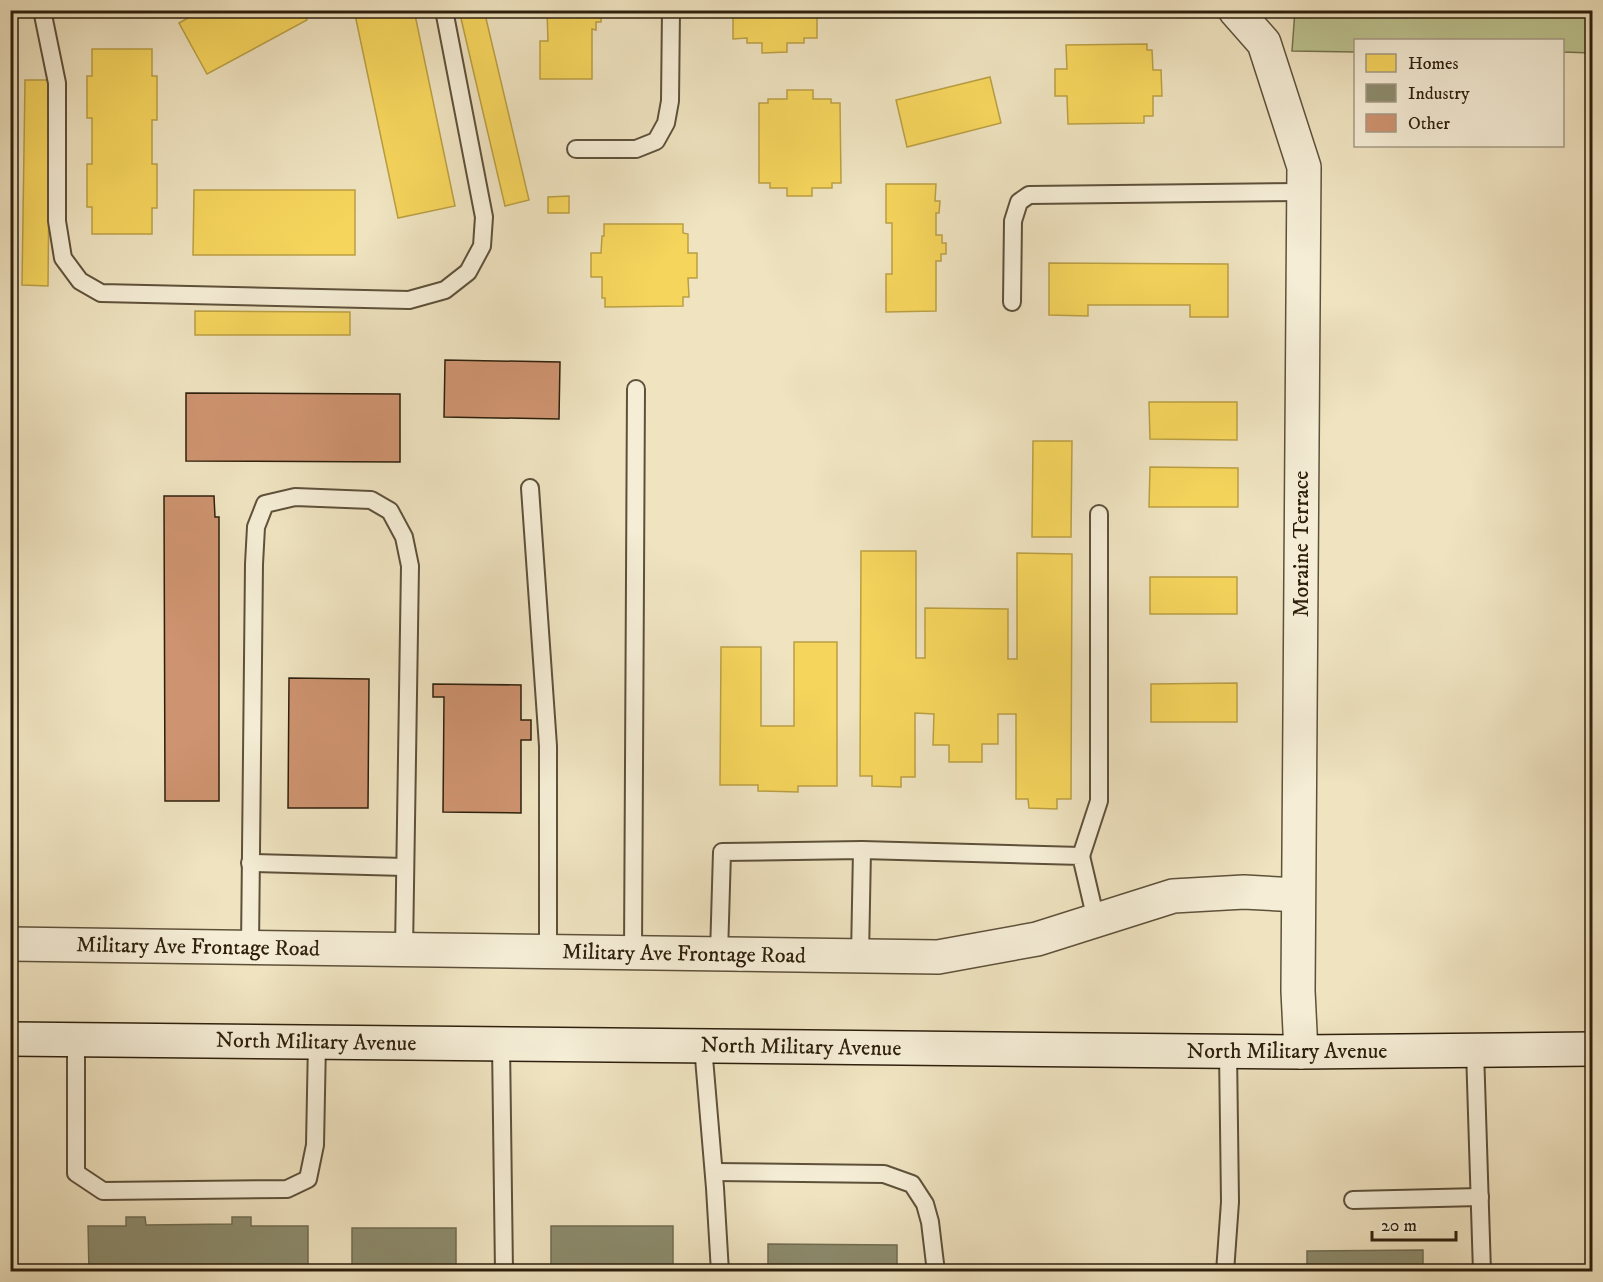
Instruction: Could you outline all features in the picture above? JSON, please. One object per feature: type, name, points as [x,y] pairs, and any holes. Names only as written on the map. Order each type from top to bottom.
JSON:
[{"type":"street","name":"Moraine Terrace","points":[[1235,10],[1264,43],[1304,167],[1298,895],[1298,991],[1301,1052]]},
{"type":"street","name":"Military Ave Frontage Road","points":[[10,944],[938,957],[1037,939],[1173,896],[1244,892],[1298,895]]},
{"type":"street","name":"North Military Avenue","points":[[10,1039],[1301,1052],[1593,1049]]},
{"type":"lane","points":[[42,10],[57,83],[57,221],[63,258],[80,281],[101,293],[410,300],[445,290],[468,272],[482,246],[484,217],[444,10]]},
{"type":"lane","points":[[576,149],[636,149],[656,141],[666,123],[670,101],[670,10]]},
{"type":"lane","points":[[1012,302],[1013,221],[1019,202],[1029,195],[1304,192]]},
{"type":"lane","points":[[633,953],[636,388]]},
{"type":"lane","points":[[530,488],[548,746],[548,952]]},
{"type":"lane","points":[[250,948],[256,527],[265,504],[295,497],[371,500],[390,511],[404,537],[410,566],[404,950]]},
{"type":"lane","points":[[1096,920],[1080,856],[1099,801],[1099,514]]},
{"type":"lane","points":[[719,954],[722,852],[862,850],[1080,856]]},
{"type":"lane","points":[[860,956],[862,850]]},
{"type":"lane","points":[[250,863],[405,867]]},
{"type":"lane","points":[[76,1040],[76,1173],[102,1191],[287,1189],[308,1179],[315,1145],[317,1042]]},
{"type":"lane","points":[[501,1044],[504,1272]]},
{"type":"lane","points":[[703,1046],[720,1272]]},
{"type":"lane","points":[[1475,1050],[1482,1272]]},
{"type":"lane","points":[[1225,1272],[1230,1202],[1228,1051]]},
{"type":"lane","points":[[714,1172],[884,1174],[912,1184],[925,1204],[930,1222],[936,1272]]},
{"type":"lane","points":[[1353,1200],[1480,1197]]},
{"type":"green space","points":[[1295,10],[1592,11],[1592,53],[1564,52],[1564,39],[1354,39],[1354,52],[1292,51]]},
{"type":"building: Homes","points":[[202,10],[302,10],[307,20],[207,74],[179,23]]},
{"type":"building: Homes","points":[[354,10],[414,10],[455,206],[398,218]]},
{"type":"building: Homes","points":[[459,10],[484,10],[529,200],[505,206]]},
{"type":"building: Homes","points":[[547,10],[601,12],[601,22],[596,22],[596,30],[592,29],[592,79],[540,79],[540,41],[548,41]]},
{"type":"building: Homes","points":[[733,10],[817,10],[817,38],[804,38],[804,43],[787,43],[787,52],[762,53],[762,43],[747,43],[747,38],[733,39]]},
{"type":"building: Homes","points":[[1147,44],[1147,50],[1152,50],[1153,70],[1161,70],[1162,96],[1153,96],[1153,116],[1144,116],[1144,123],[1068,124],[1067,96],[1055,96],[1055,69],[1067,69],[1066,45]]},
{"type":"building: Homes","points":[[92,49],[152,49],[152,76],[157,76],[157,120],[152,120],[152,164],[157,164],[157,208],[152,208],[152,234],[92,234],[92,207],[87,207],[87,164],[92,164],[92,118],[87,118],[87,76],[92,76]]},
{"type":"building: Homes","points":[[990,77],[1001,123],[907,147],[896,100]]},
{"type":"building: Homes","points":[[25,80],[50,80],[48,286],[22,285]]},
{"type":"building: Homes","points":[[787,90],[813,90],[813,99],[831,99],[831,103],[840,103],[841,183],[832,183],[832,188],[812,188],[812,196],[787,196],[787,188],[770,188],[770,183],[759,183],[759,103],[768,103],[768,99],[787,99]]},
{"type":"building: Homes","points":[[886,184],[936,184],[935,201],[940,201],[939,213],[936,213],[936,235],[942,235],[942,243],[946,243],[946,254],[941,254],[941,261],[936,261],[936,311],[886,312],[886,274],[892,274],[892,223],[886,223]]},
{"type":"building: Homes","points":[[194,190],[355,190],[355,255],[193,255]]},
{"type":"building: Homes","points":[[569,196],[569,213],[548,213],[548,197]]},
{"type":"building: Homes","points":[[604,224],[683,224],[683,233],[688,234],[688,253],[697,253],[697,278],[688,278],[689,297],[683,297],[683,306],[605,307],[605,298],[602,298],[602,277],[591,277],[591,253],[601,253]]},
{"type":"building: Homes","points":[[1049,263],[1228,264],[1228,317],[1190,317],[1190,305],[1088,305],[1088,316],[1049,315]]},
{"type":"building: Homes","points":[[195,311],[350,312],[350,335],[195,335]]},
{"type":"building: Homes","points":[[1149,402],[1237,402],[1237,440],[1150,439]]},
{"type":"building: Homes","points":[[1033,441],[1072,441],[1071,537],[1032,537]]},
{"type":"building: Homes","points":[[1150,467],[1238,468],[1238,507],[1149,507]]},
{"type":"building: Homes","points":[[861,551],[916,551],[916,658],[925,658],[925,608],[1008,609],[1008,659],[1017,659],[1017,553],[1072,554],[1071,799],[1057,799],[1057,809],[1029,808],[1028,799],[1016,799],[1016,714],[998,714],[998,744],[982,744],[982,762],[949,762],[949,745],[933,745],[934,714],[915,713],[915,777],[901,777],[901,787],[872,786],[872,776],[860,776]]},
{"type":"building: Homes","points":[[1150,577],[1237,577],[1237,614],[1150,614]]},
{"type":"building: Homes","points":[[794,642],[837,642],[837,786],[798,786],[798,792],[758,791],[758,785],[720,785],[721,647],[761,647],[761,726],[794,726]]},
{"type":"building: Homes","points":[[1237,683],[1237,722],[1151,722],[1151,684]]},
{"type":"building: Industry","points":[[126,1217],[145,1217],[146,1225],[232,1224],[232,1217],[251,1217],[251,1226],[308,1226],[308,1272],[89,1272],[88,1226],[126,1226]]},
{"type":"building: Industry","points":[[551,1226],[673,1226],[673,1272],[551,1272]]},
{"type":"building: Industry","points":[[352,1228],[456,1228],[456,1272],[352,1272]]},
{"type":"building: Industry","points":[[768,1244],[897,1245],[897,1272],[768,1272]]},
{"type":"building: Industry","points":[[1423,1250],[1423,1272],[1307,1272],[1307,1251]]},
{"type":"building: Other","points":[[445,360],[560,362],[559,419],[444,417]]},
{"type":"building: Other","points":[[186,393],[400,394],[400,462],[186,461]]},
{"type":"building: Other","points":[[10,416],[15,416],[15,444],[10,444]]},
{"type":"building: Other","points":[[164,496],[214,496],[215,517],[219,517],[219,801],[165,801]]},
{"type":"building: Other","points":[[289,678],[369,679],[368,808],[288,808]]},
{"type":"building: Other","points":[[433,684],[521,685],[521,720],[531,720],[531,740],[521,740],[521,813],[443,812],[444,697],[433,697]]}]
